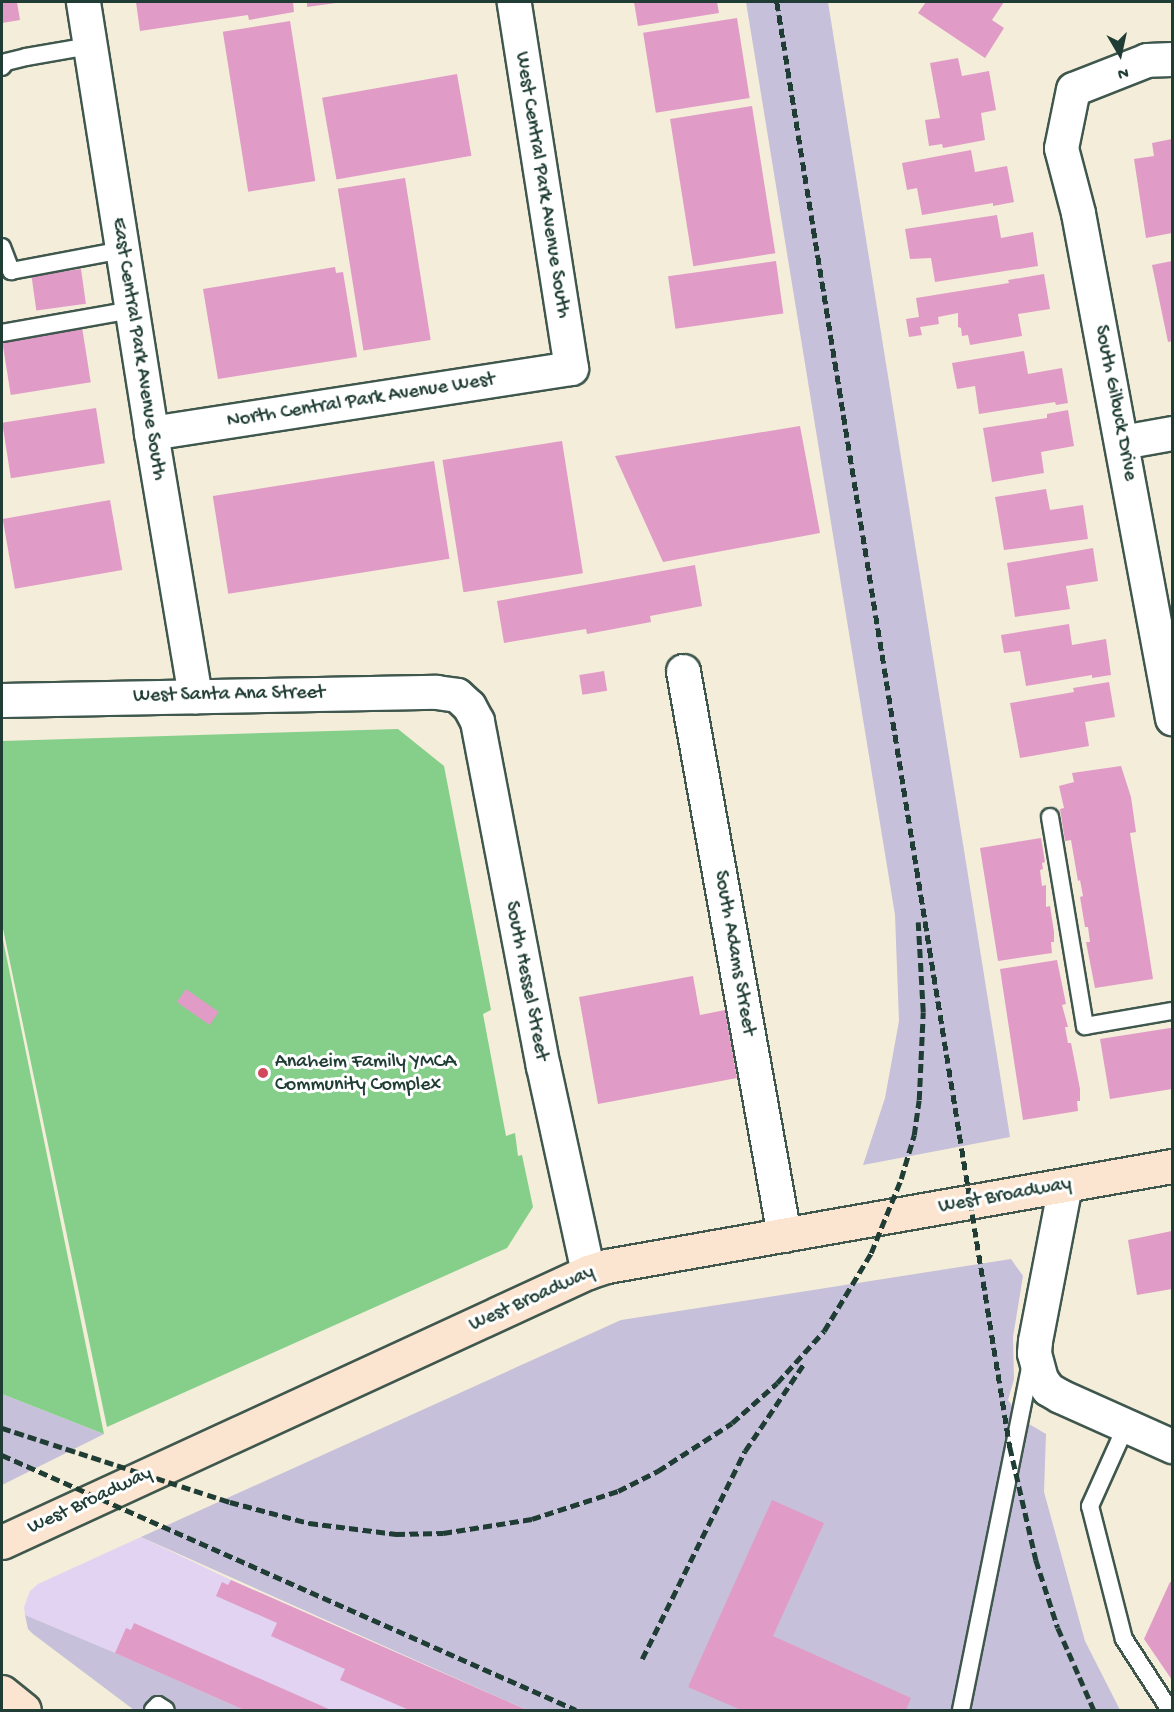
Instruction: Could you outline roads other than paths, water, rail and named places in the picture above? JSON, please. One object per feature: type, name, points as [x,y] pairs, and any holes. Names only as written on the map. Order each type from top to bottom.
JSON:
[{"type":"main road","name":"West Broadway","points":[[2,1542],[588,1272],[607,1266],[1173,1166]]},
{"type":"main road","points":[[2,1692],[24,1710]]},
{"type":"street","name":"East Central Park Avenue South","points":[[83,2],[195,696]]},
{"type":"street","name":"West Central Park Avenue South","points":[[514,2],[571,368]]},
{"type":"street","name":"South Gilbuck Drive","points":[[1173,59],[1147,60],[1073,89],[1061,148],[1078,213],[1173,718]]},
{"type":"street","name":"North Central Park Avenue West","points":[[151,433],[571,368]]},
{"type":"street","points":[[1122,442],[1173,433]]},
{"type":"street","name":"South Adams Street","points":[[682,671],[784,1235]]},
{"type":"street","name":"West Santa Ana Street","points":[[2,700],[436,692],[457,695]]},
{"type":"street","name":"South Hessel Street","points":[[457,695],[469,706],[477,721],[543,1066],[588,1272]]},
{"type":"street","points":[[1065,1185],[1036,1354],[1048,1389],[1173,1446]]},
{"type":"lane","points":[[2,67],[6,62],[90,46]]},
{"type":"lane","points":[[2,247],[11,271],[122,250]]},
{"type":"lane","points":[[2,333],[131,310]]},
{"type":"lane","points":[[1050,818],[1085,1026],[1173,1011]]},
{"type":"lane","points":[[961,1710],[1036,1354]]},
{"type":"lane","points":[[1126,1426],[1090,1506],[1124,1639],[1170,1710]]},
{"type":"lane","points":[[153,1710],[158,1705],[166,1710]]},
{"type":"railway","points":[[777,2],[1010,1447],[1036,1560],[1058,1628],[1094,1710]]},
{"type":"railway","points":[[2,1428],[230,1502],[309,1523],[396,1534],[443,1533],[532,1519],[618,1491],[658,1471],[732,1423],[777,1383],[824,1331],[871,1253],[901,1179],[914,1135],[919,1100],[923,1012],[918,922]]},
{"type":"railway","points":[[642,1659],[745,1451],[805,1362]]},
{"type":"railway","points":[[2,1455],[576,1710]]},
{"type":"place","name":"Anaheim Family YMCA Community Complex","points":[[263,1073]]}]
